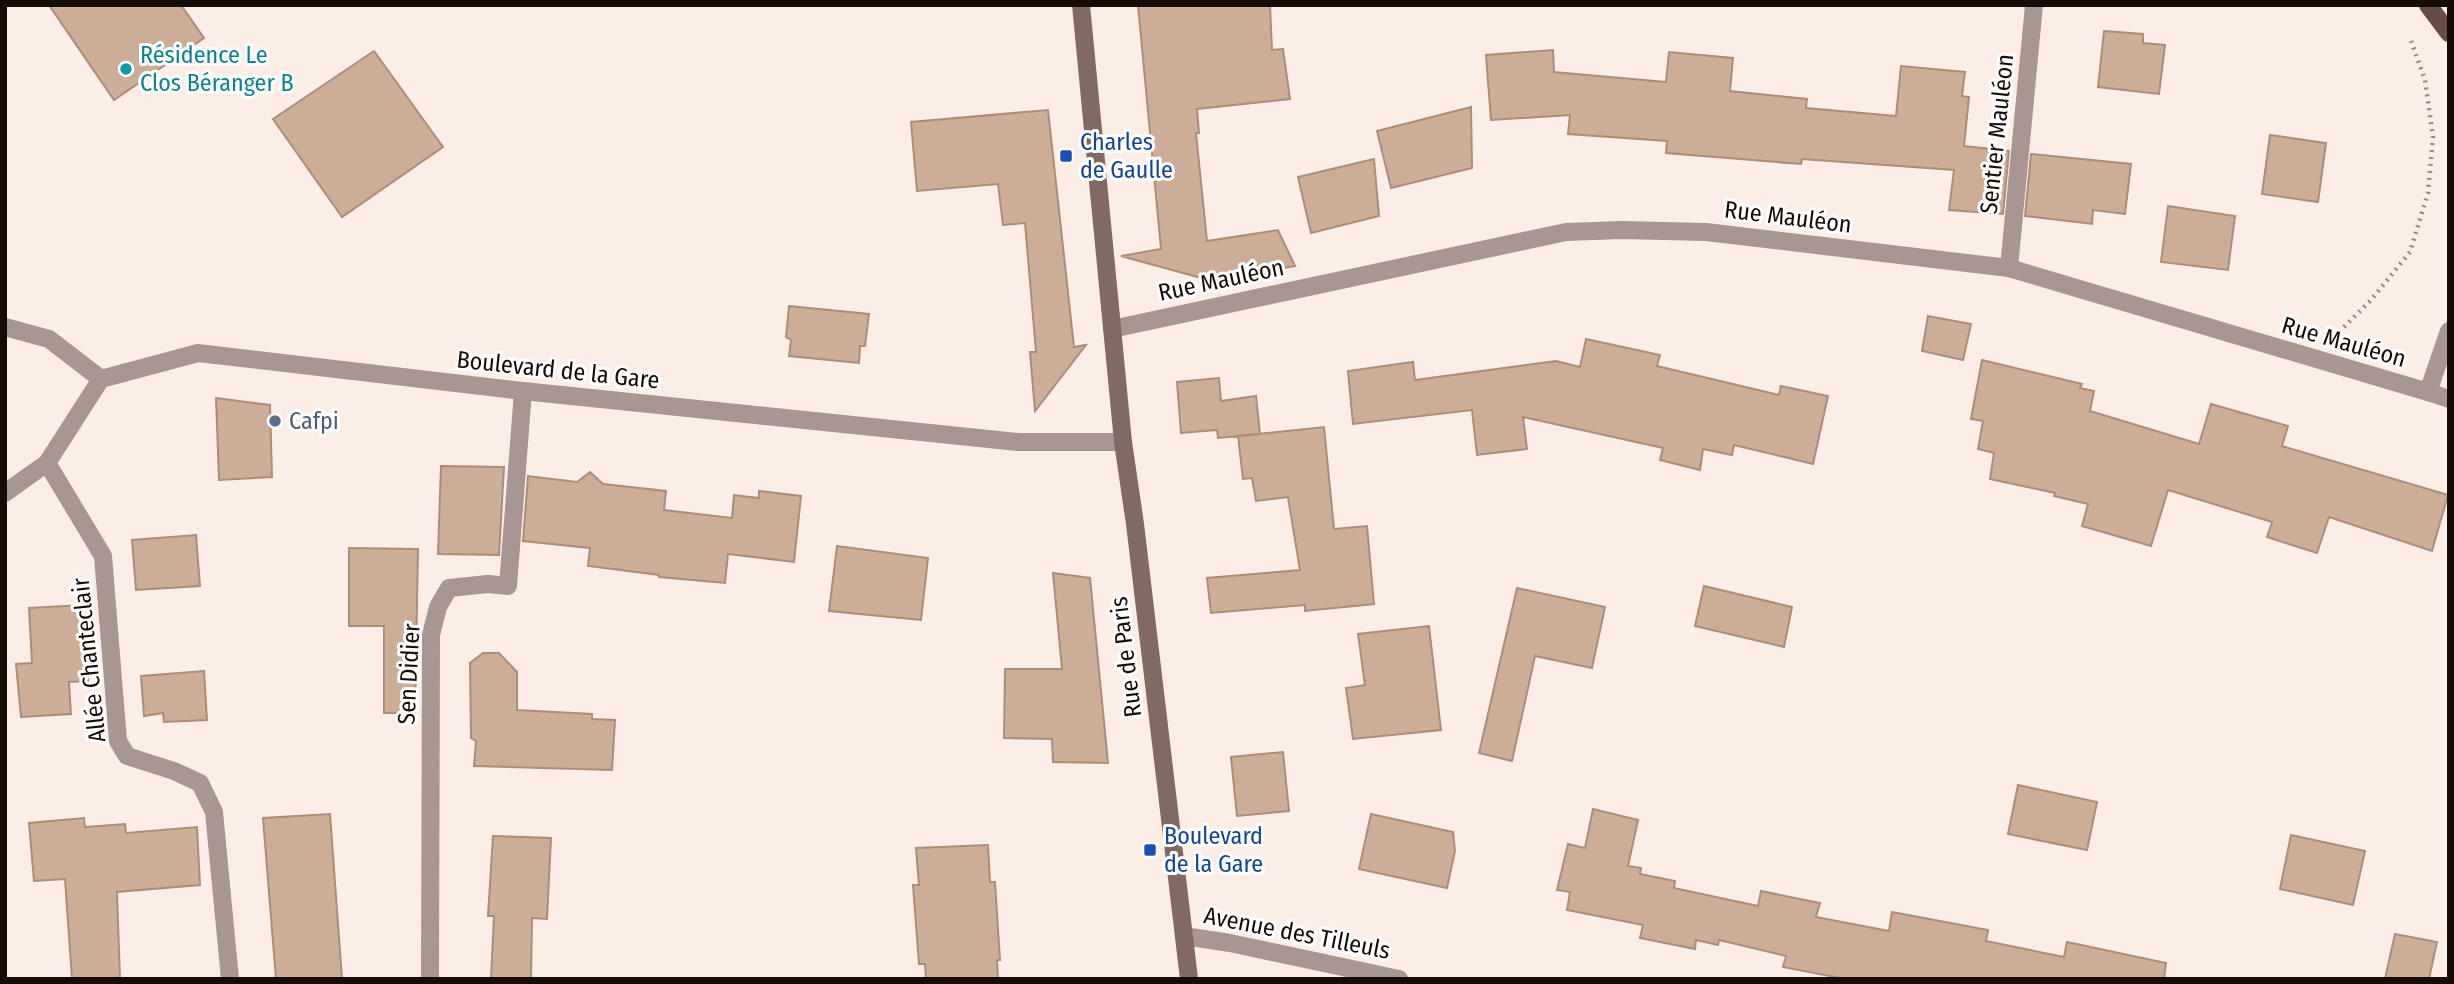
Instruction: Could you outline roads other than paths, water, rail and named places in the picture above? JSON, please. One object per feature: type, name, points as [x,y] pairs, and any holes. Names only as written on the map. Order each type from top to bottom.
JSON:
[{"type":"main road","points":[[2427,5],[2449,33]]},
{"type":"street","name":"Rue de Paris","points":[[1081,5],[1123,442],[1137,538],[1189,979]]},
{"type":"street","name":"Sentier Mauléon","points":[[2009,268],[2035,5]]},
{"type":"street","name":"Rue Mauléon","points":[[1112,329],[1566,232],[1706,232],[2009,268],[2449,399]]},
{"type":"street","points":[[5,327],[49,338],[101,379],[47,463],[5,493]]},
{"type":"street","points":[[2428,392],[2449,331]]},
{"type":"street","name":"Boulevard de la Gare","points":[[101,379],[198,353],[523,391],[1018,442],[1123,442]]},
{"type":"street","name":"Sen Didier","points":[[430,979],[431,635],[438,607],[449,588],[488,584],[508,586],[523,391]]},
{"type":"street","name":"Allée Chanteclair","points":[[47,463],[103,556],[118,741],[127,756],[174,771],[200,783],[214,811],[230,979]]},
{"type":"street","name":"Avenue des Tilleuls","points":[[1184,936],[1230,943],[1399,979]]},
{"type":"place","name":"Résidence Le Clos Béranger B","points":[[126,69]]},
{"type":"place","name":"Charles de Gaulle","points":[[1066,156]]},
{"type":"place","name":"Cafpi","points":[[275,421]]},
{"type":"place","name":"Boulevard de la Gare","points":[[1150,850]]}]
